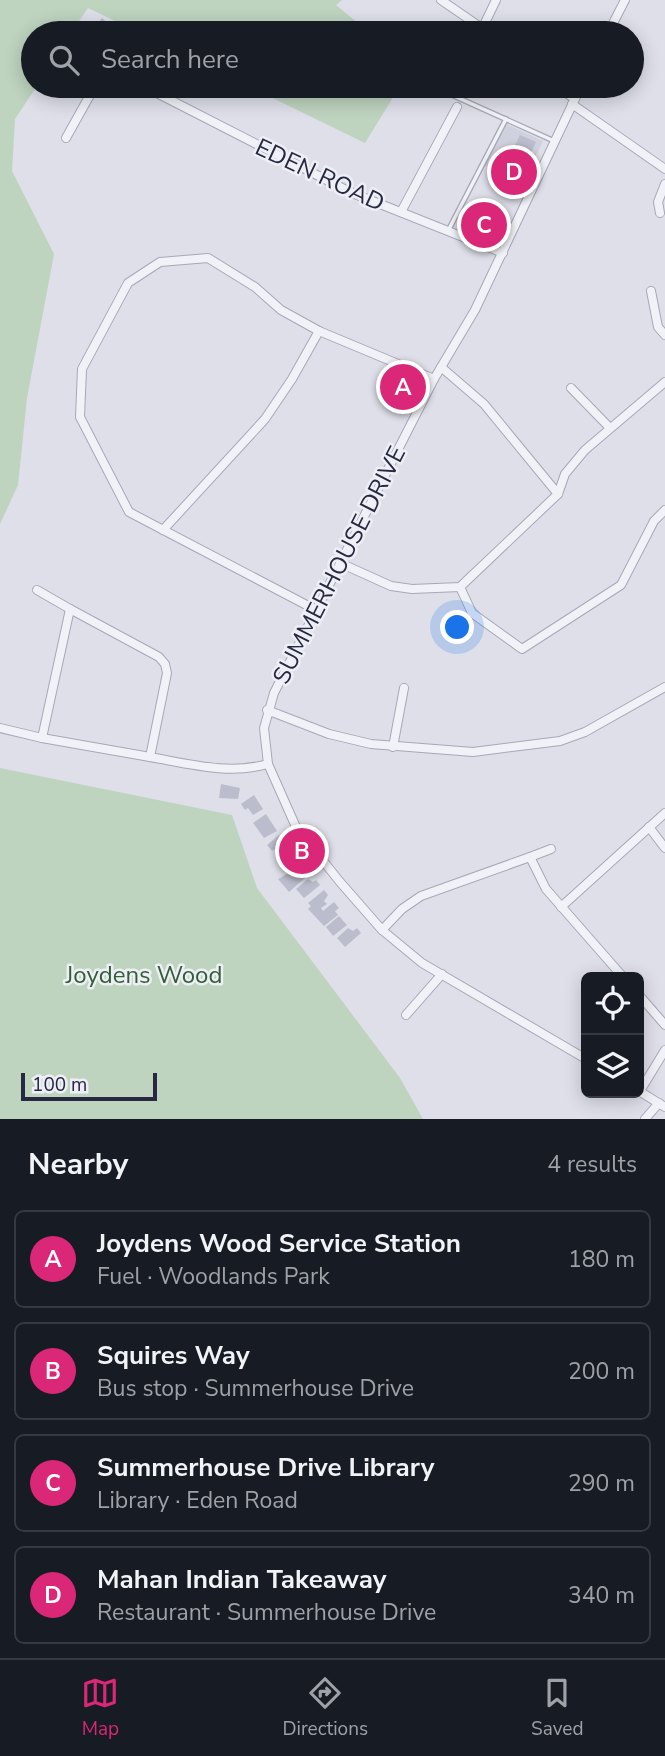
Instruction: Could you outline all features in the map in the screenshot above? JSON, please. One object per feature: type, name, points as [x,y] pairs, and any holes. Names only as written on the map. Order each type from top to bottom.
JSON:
[{"type":"street","points":[[441,0],[472,21]]},
{"type":"street","points":[[489,21],[496,0]]},
{"type":"street","points":[[614,21],[625,0]]},
{"type":"street","points":[[65,138],[88,98]]},
{"type":"street","name":"EDEN ROAD","points":[[166,98],[350,192],[503,253]]},
{"type":"street","points":[[569,98],[665,169]]},
{"type":"street","name":"SUMMERHOUSE DRIVE","points":[[575,98],[475,310],[434,379],[274,693],[267,710],[264,738],[268,764],[296,827],[382,930],[422,963],[581,1056]]},
{"type":"street","points":[[401,212],[457,107]]},
{"type":"street","points":[[660,213],[658,202],[665,184]]},
{"type":"street","points":[[316,610],[128,512],[80,417],[82,369],[128,284],[160,262],[208,258],[255,287],[281,310],[319,331],[434,379]]},
{"type":"street","points":[[651,291],[658,327],[665,335]]},
{"type":"street","points":[[163,530],[265,419],[319,331]]},
{"type":"street","points":[[441,367],[484,404],[558,495]]},
{"type":"street","points":[[340,563],[391,586],[412,589],[460,587],[558,495],[565,474],[585,450],[665,382]]},
{"type":"street","points":[[571,388],[610,428]]},
{"type":"street","points":[[460,587],[472,613],[522,649],[621,585],[654,521],[665,510]]},
{"type":"street","points":[[37,590],[159,657],[165,664],[166,681],[150,757]]},
{"type":"street","points":[[42,738],[70,609]]},
{"type":"street","points":[[267,710],[329,734],[393,747],[473,752],[559,741],[585,732],[665,687]]},
{"type":"street","points":[[393,747],[404,688]]},
{"type":"street","points":[[0,728],[42,738],[222,769],[246,769],[268,764]]},
{"type":"street","points":[[561,907],[665,813]]},
{"type":"street","points":[[649,827],[665,848]]},
{"type":"street","points":[[382,930],[402,909],[421,896],[551,849]]},
{"type":"street","points":[[530,857],[546,889],[619,972]]},
{"type":"street","points":[[406,1015],[442,974]]},
{"type":"street","points":[[644,1001],[665,1025]]},
{"type":"street","points":[[644,1083],[665,1050]]},
{"type":"street","points":[[644,1094],[662,1105],[645,1119]]},
{"type":"lane","points":[[459,98],[554,141]]},
{"type":"lane","points":[[448,231],[506,119]]},
{"type":"shaded area","points":[[502,122],[543,141],[523,184],[480,163]]},
{"type":"green space","points":[[0,0],[342,0],[336,5],[355,21],[115,21],[88,8],[79,21],[21,21],[21,98],[29,98],[15,119],[12,171],[54,254],[27,398],[18,485],[0,524]]},
{"type":"green space","points":[[273,98],[393,98],[365,143]]},
{"type":"green space","name":"Joydens Wood","points":[[0,768],[232,815],[257,888],[400,1078],[423,1119],[0,1119]]},
{"type":"building","points":[[520,135],[536,142],[519,179],[503,171]]},
{"type":"building","points":[[472,214],[480,218],[482,214],[498,221],[492,234],[468,223]]},
{"type":"building","points":[[221,784],[240,788],[238,799],[219,798]]},
{"type":"building","points":[[254,795],[263,809],[253,815],[241,804]]},
{"type":"building","points":[[266,814],[277,831],[264,838],[253,823]]},
{"type":"building","points":[[279,835],[292,852],[283,859],[275,849],[272,851],[267,845]]},
{"type":"building","points":[[303,865],[307,870],[304,872],[306,877],[289,892],[278,879]]},
{"type":"building","points":[[308,879],[313,882],[316,880],[320,885],[304,898],[296,889]]},
{"type":"building","points":[[324,890],[328,895],[324,901],[327,904],[321,908],[323,911],[334,902],[339,908],[335,911],[338,915],[324,926],[308,909],[311,906],[308,903]]},
{"type":"building","points":[[339,916],[347,925],[333,936],[326,927]]},
{"type":"building","points":[[348,928],[353,931],[357,928],[361,933],[345,947],[337,938]]},
{"type":"place","name":"Mahan Indian Takeaway","points":[[514,172]]},
{"type":"place","name":"Summerhouse Drive Library","points":[[484,225]]},
{"type":"place","name":"Joydens Wood Service Station","points":[[403,387]]},
{"type":"place","name":"Squires Way","points":[[302,851]]}]
